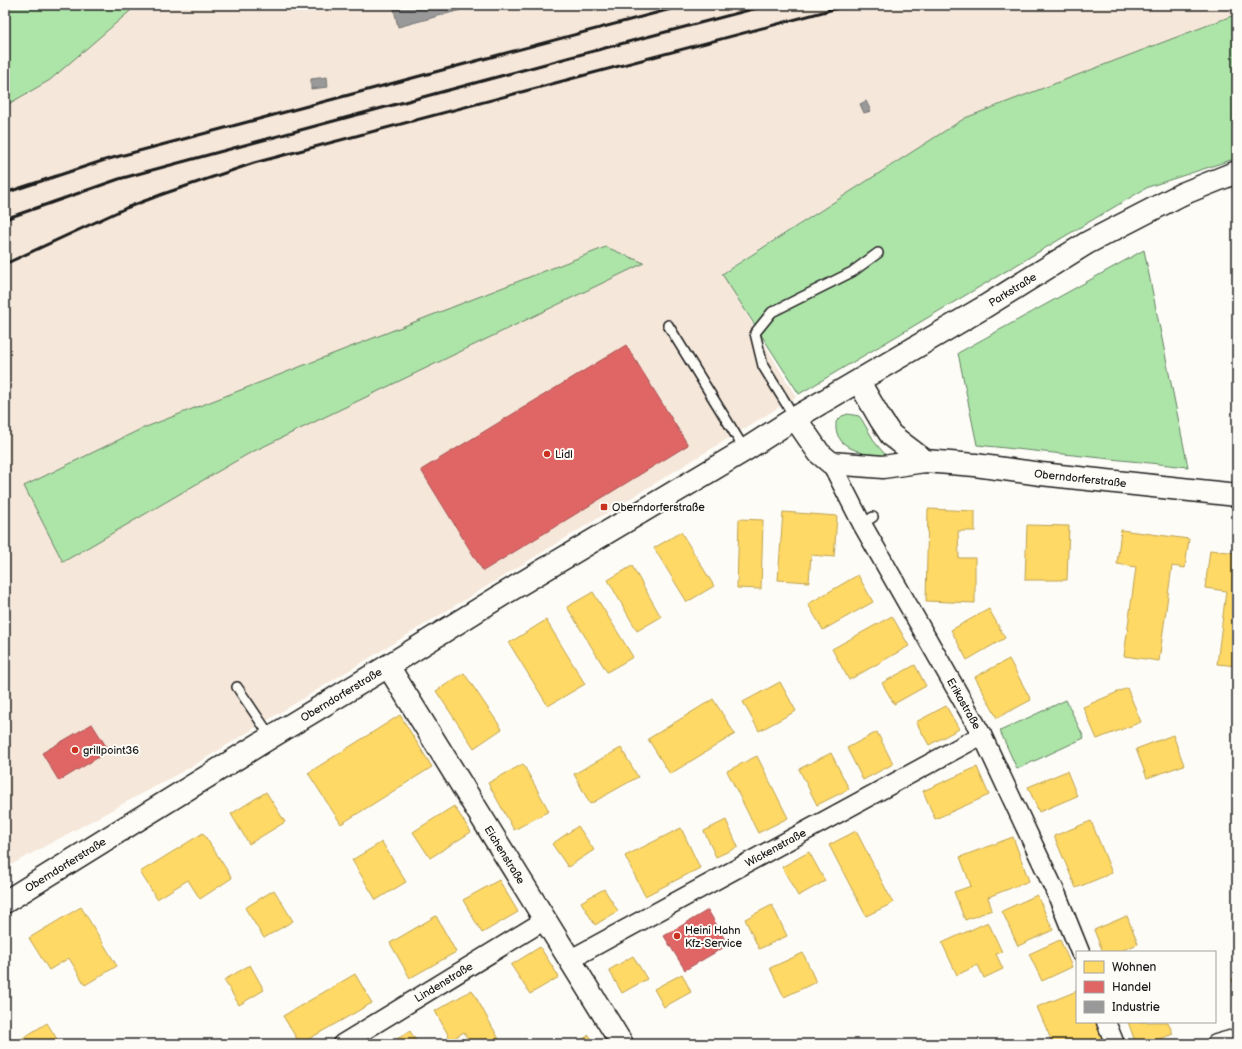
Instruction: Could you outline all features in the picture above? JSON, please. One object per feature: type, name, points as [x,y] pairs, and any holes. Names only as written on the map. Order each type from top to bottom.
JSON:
[{"type":"main road","name":"Parkstraße","points":[[795,418],[982,309],[1087,243],[1182,194],[1237,172]]},
{"type":"main road","points":[[859,382],[891,435],[925,461]]},
{"type":"main road","points":[[795,418],[819,453],[831,463]]},
{"type":"main road","name":"Oberndorferstraße","points":[[5,902],[270,737],[502,595],[745,450],[795,418]]},
{"type":"main road","name":"Oberndorferstraße","points":[[831,463],[883,468],[925,461],[975,465],[1041,474],[1237,495]]},
{"type":"main road","name":"Eichenstraße","points":[[388,666],[622,1044]]},
{"type":"street","name":"Erikastraße","points":[[831,463],[867,521],[982,735],[1057,895],[1080,951]]},
{"type":"street","name":"Wickenstraße","points":[[569,960],[982,735]]},
{"type":"street","name":"Lindenstraße","points":[[342,1044],[545,920]]},
{"type":"street","points":[[1106,1023],[1115,1044]]},
{"type":"street","points":[[1216,1044],[1237,1038]]},
{"type":"lane","points":[[795,418],[763,366],[755,333],[772,312],[852,272],[878,254]]},
{"type":"lane","points":[[668,325],[745,450]]},
{"type":"lane","points":[[237,687],[270,737]]},
{"type":"shaded area","points":[[5,5],[1237,5],[1237,14],[965,118],[722,273],[796,397],[196,764],[5,868]]},
{"type":"green space","points":[[5,5],[137,5],[50,80],[5,106]]},
{"type":"green space","points":[[1237,14],[1237,158],[1148,187],[799,394],[722,274],[965,118]]},
{"type":"green space","points":[[606,247],[644,263],[248,454],[63,562],[24,486],[141,429]]},
{"type":"green space","points":[[1144,250],[1188,467],[977,445],[958,353]]},
{"type":"green space","points":[[848,414],[859,416],[885,456],[875,458],[850,448],[842,442],[836,430],[836,422],[842,416]]},
{"type":"green space","points":[[1066,700],[1084,738],[1017,769],[1000,731]]},
{"type":"building: Wohnen","points":[[928,509],[975,511],[975,531],[958,531],[959,558],[975,558],[975,603],[926,601]]},
{"type":"building: Wohnen","points":[[783,512],[837,516],[834,557],[811,555],[809,582],[778,580]]},
{"type":"building: Wohnen","points":[[739,519],[763,520],[761,589],[737,588]]},
{"type":"building: Wohnen","points":[[1027,525],[1069,526],[1067,580],[1025,580]]},
{"type":"building: Wohnen","points":[[1121,530],[1189,539],[1185,568],[1172,566],[1159,661],[1124,656],[1136,567],[1117,564]]},
{"type":"building: Wohnen","points":[[681,532],[714,586],[687,602],[654,548]]},
{"type":"building: Wohnen","points":[[1210,550],[1237,553],[1237,666],[1217,664],[1226,591],[1205,588]]},
{"type":"building: Wohnen","points":[[632,566],[661,617],[637,631],[608,580]]},
{"type":"building: Wohnen","points":[[858,575],[873,602],[823,630],[808,604]]},
{"type":"building: Wohnen","points":[[593,592],[633,657],[607,672],[567,607]]},
{"type":"building: Wohnen","points":[[989,609],[1005,638],[967,660],[951,630]]},
{"type":"building: Wohnen","points":[[892,616],[909,646],[849,680],[832,649]]},
{"type":"building: Wohnen","points":[[546,620],[585,684],[548,706],[509,643]]},
{"type":"building: Wohnen","points":[[1009,659],[1031,700],[997,718],[975,677]]},
{"type":"building: Wohnen","points":[[915,665],[926,686],[894,704],[882,683]]},
{"type":"building: Wohnen","points":[[464,673],[502,729],[474,748],[436,691]]},
{"type":"building: Wohnen","points":[[780,682],[796,711],[759,731],[743,702]]},
{"type":"building: Wohnen","points":[[1127,688],[1141,722],[1097,739],[1083,707]]},
{"type":"building: Wohnen","points":[[713,699],[735,734],[670,774],[648,739]]},
{"type":"building: Wohnen","points":[[946,706],[959,729],[929,745],[916,722]]},
{"type":"building: Wohnen","points":[[400,715],[432,767],[341,824],[308,773]]},
{"type":"building: Wohnen","points":[[877,732],[893,764],[863,780],[847,748]]},
{"type":"building: Wohnen","points":[[1173,735],[1184,765],[1147,778],[1136,749]]},
{"type":"building: Wohnen","points":[[621,748],[638,777],[590,804],[574,774]]},
{"type":"building: Wohnen","points":[[831,753],[849,789],[817,805],[799,769]]},
{"type":"building: Wohnen","points":[[757,756],[788,818],[758,833],[727,771]]},
{"type":"building: Wohnen","points":[[523,764],[549,811],[514,830],[488,783]]},
{"type":"building: Wohnen","points":[[977,767],[989,795],[935,819],[923,791]]},
{"type":"building: Wohnen","points":[[1067,771],[1077,796],[1039,812],[1028,787]]},
{"type":"building: Wohnen","points":[[266,792],[285,822],[249,844],[231,814]]},
{"type":"building: Wohnen","points":[[454,806],[471,832],[430,858],[413,832]]},
{"type":"building: Wohnen","points":[[726,820],[738,847],[716,857],[704,831]]},
{"type":"building: Wohnen","points":[[1091,821],[1112,873],[1076,888],[1054,836]]},
{"type":"building: Wohnen","points":[[578,826],[594,850],[568,867],[552,844]]},
{"type":"building: Wohnen","points":[[681,828],[700,868],[645,896],[625,856]]},
{"type":"building: Wohnen","points":[[856,831],[893,903],[866,916],[829,845]]},
{"type":"building: Wohnen","points":[[203,833],[232,878],[200,899],[188,880],[157,899],[140,872]]},
{"type":"building: Wohnen","points":[[1013,837],[1029,881],[988,897],[992,910],[965,920],[954,892],[971,886],[960,857]]},
{"type":"building: Wohnen","points":[[382,842],[406,882],[376,900],[352,860]]},
{"type":"building: Wohnen","points":[[809,852],[825,881],[798,896],[782,867]]},
{"type":"building: Wohnen","points":[[499,880],[518,912],[482,933],[463,900]]},
{"type":"building: Wohnen","points":[[604,889],[618,911],[595,925],[581,902]]},
{"type":"building: Wohnen","points":[[274,890],[293,921],[264,938],[245,908]]},
{"type":"building: Wohnen","points":[[1037,895],[1053,930],[1018,946],[1002,911]]},
{"type":"building: Wohnen","points":[[772,905],[787,936],[759,949],[745,919]]},
{"type":"building: Wohnen","points":[[81,907],[117,966],[85,985],[69,958],[49,970],[29,938]]},
{"type":"building: Wohnen","points":[[436,916],[456,952],[410,978],[390,943]]},
{"type":"building: Wohnen","points":[[1127,916],[1138,944],[1120,951],[1103,951],[1094,930]]},
{"type":"building: Wohnen","points":[[988,922],[1002,952],[996,954],[1003,969],[984,978],[978,965],[957,975],[942,943]]},
{"type":"building: Wohnen","points":[[1060,940],[1072,967],[1042,981],[1029,954]]},
{"type":"building: Wohnen","points":[[540,947],[559,977],[530,994],[511,965]]},
{"type":"building: Wohnen","points":[[803,953],[816,982],[784,997],[770,968]]},
{"type":"building: Wohnen","points":[[633,956],[647,979],[622,993],[609,970]]},
{"type":"building: Wohnen","points":[[250,965],[264,990],[239,1005],[224,980]]},
{"type":"building: Wohnen","points":[[355,974],[372,1003],[300,1044],[283,1016]]},
{"type":"building: Wohnen","points":[[682,974],[691,992],[664,1007],[654,989]]},
{"type":"building: Wohnen","points":[[1237,977],[1237,996],[1232,979]]},
{"type":"building: Wohnen","points":[[472,990],[500,1041],[495,1044],[470,1044],[464,1032],[451,1040],[435,1011]]},
{"type":"building: Wohnen","points":[[1076,991],[1076,1023],[1096,1023],[1105,1044],[1053,1044],[1037,1007]]},
{"type":"building: Wohnen","points":[[47,1023],[60,1044],[13,1044]]},
{"type":"building: Wohnen","points":[[1128,1023],[1168,1023],[1173,1034],[1146,1044],[1136,1044]]},
{"type":"building: Wohnen","points":[[410,1031],[418,1044],[389,1044]]},
{"type":"building: Wohnen","points":[[589,1035],[596,1044],[576,1044]]},
{"type":"building: Handel","points":[[626,345],[688,445],[483,571],[421,470]]},
{"type":"building: Handel","points":[[92,724],[109,751],[59,781],[42,753]]},
{"type":"building: Handel","points":[[708,910],[728,945],[685,970],[664,936]]},
{"type":"building: Industrie","points":[[393,5],[479,5],[398,27]]},
{"type":"building: Industrie","points":[[327,77],[328,87],[311,89],[311,79]]},
{"type":"building: Industrie","points":[[866,101],[871,111],[864,113],[860,104]]},
{"type":"railway","points":[[5,193],[105,160],[686,5]]},
{"type":"railway","points":[[5,219],[119,179],[768,5]]},
{"type":"railway","points":[[5,264],[126,208],[254,163],[849,5]]},
{"type":"place","name":"Lidl","points":[[547,454]]},
{"type":"place","name":"Oberndorferstraße","points":[[604,507]]},
{"type":"place","name":"grillpoint36","points":[[75,750]]},
{"type":"place","name":"Heini Hahn Kfz-Service","points":[[677,936]]}]
